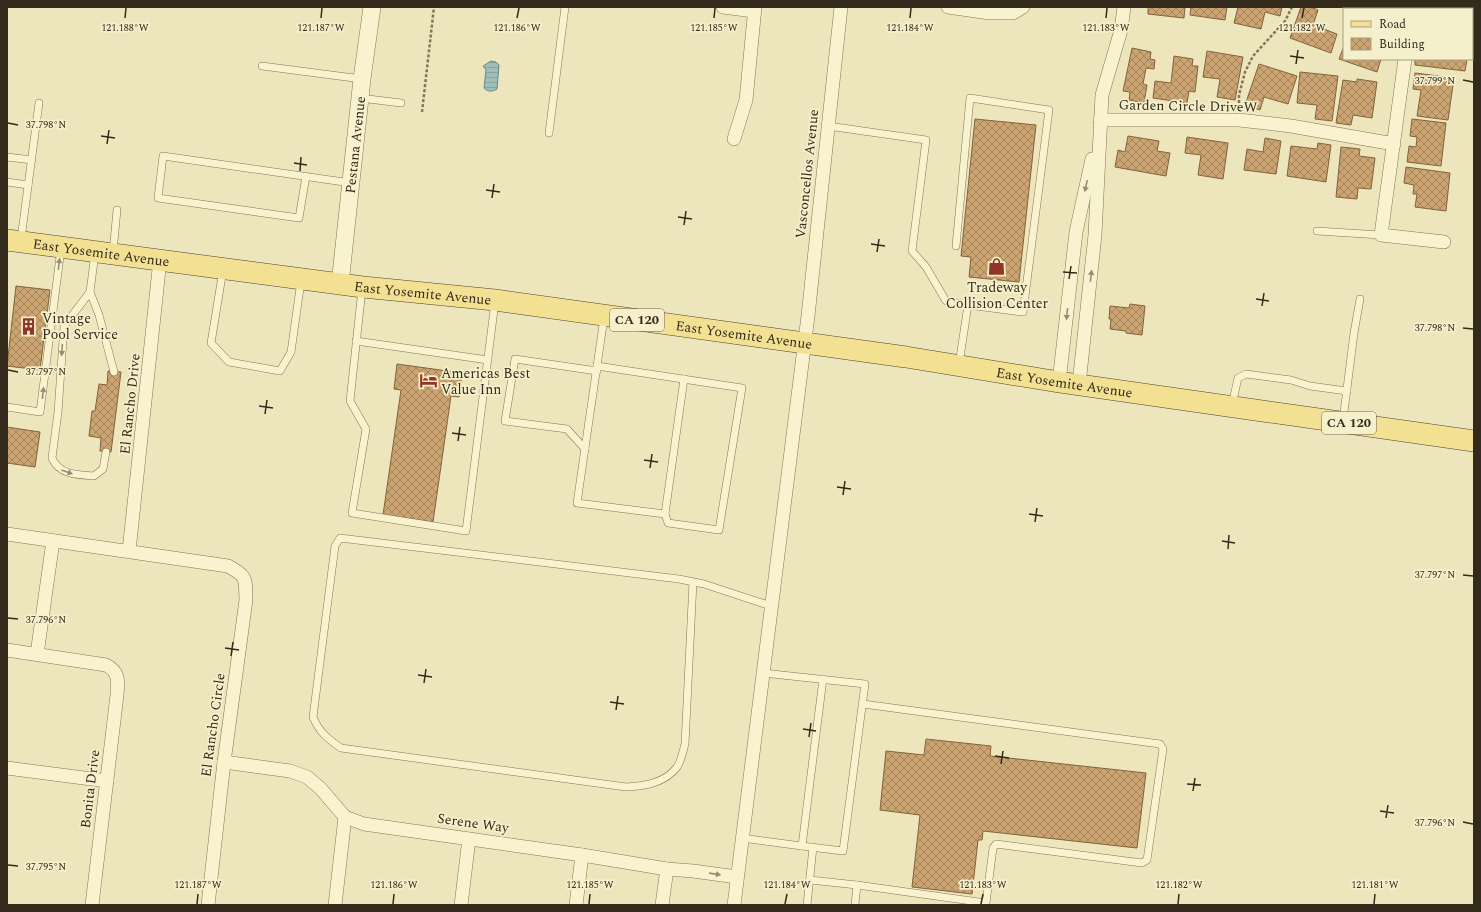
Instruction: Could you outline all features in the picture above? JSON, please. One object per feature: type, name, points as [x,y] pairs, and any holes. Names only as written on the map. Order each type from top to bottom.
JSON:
[{"type":"main road","name":"East Yosemite Avenue","points":[[14,241],[363,287],[495,300],[804,343],[1266,412],[1343,422]]},
{"type":"main road","name":"CA 120","points":[[1343,422],[1474,441]]},
{"type":"street","name":"Pestana Avenue","points":[[340,284],[352,183],[362,78],[372,7]]},
{"type":"street","points":[[723,7],[754,9],[746,100],[734,139]]},
{"type":"street","name":"Vasconcellos Avenue","points":[[734,905],[804,343],[841,7]]},
{"type":"street","points":[[948,7],[990,13],[1013,13],[1024,7]]},
{"type":"street","points":[[1069,383],[1096,234],[1102,95],[1121,30],[1124,7]]},
{"type":"street","points":[[1405,60],[1381,235],[1444,242]]},
{"type":"street","points":[[1069,383],[1076,232],[1100,120]]},
{"type":"street","name":"Garden Circle DriveW","points":[[1100,120],[1239,120],[1291,126],[1394,144]]},
{"type":"street","name":"El Rancho Drive","points":[[129,551],[160,260]]},
{"type":"street","name":"El Rancho Circle","points":[[7,534],[53,542],[129,551],[228,566],[241,574],[245,580],[246,600],[224,762],[208,905]]},
{"type":"street","points":[[7,650],[37,654],[53,542]]},
{"type":"street","name":"Bonita Drive","points":[[37,654],[106,665],[112,668],[118,677],[92,905]]},
{"type":"street","name":"Serene Way","points":[[224,762],[290,771],[307,777],[321,789],[345,817],[364,824],[582,855],[667,869],[737,877]]},
{"type":"street","points":[[7,768],[107,782]]},
{"type":"street","points":[[335,905],[345,817]]},
{"type":"street","points":[[461,905],[469,839]]},
{"type":"street","points":[[576,905],[582,855]]},
{"type":"street","points":[[662,905],[667,869]]},
{"type":"lane","points":[[549,133],[565,7]]},
{"type":"lane","points":[[262,66],[362,78]]},
{"type":"lane","points":[[360,98],[401,103]]},
{"type":"lane","points":[[828,126],[926,140],[912,251],[926,267],[946,301],[1023,312],[1049,110],[970,98],[956,246]]},
{"type":"lane","points":[[14,241],[28,185],[39,103]]},
{"type":"lane","points":[[306,176],[300,218],[158,198],[163,156],[306,176],[352,183]]},
{"type":"lane","points":[[7,157],[32,160]]},
{"type":"lane","points":[[7,182],[28,185]]},
{"type":"lane","points":[[106,452],[103,469],[94,476],[67,473],[54,464],[52,458],[58,412],[64,326],[90,292],[117,210]]},
{"type":"lane","points":[[1317,231],[1381,235]]},
{"type":"lane","points":[[7,407],[40,412],[62,247]]},
{"type":"lane","points":[[223,268],[211,343],[229,362],[280,371],[291,352],[302,279]]},
{"type":"lane","points":[[363,287],[350,401],[366,429],[352,513],[466,531],[495,300]]},
{"type":"lane","points":[[90,292],[99,315],[114,372]]},
{"type":"lane","points":[[1343,422],[1354,333],[1360,299]]},
{"type":"lane","points":[[959,366],[968,305]]},
{"type":"lane","points":[[605,316],[577,503],[664,514]]},
{"type":"lane","points":[[356,341],[488,360]]},
{"type":"lane","points":[[585,449],[567,430],[505,420],[516,359],[684,379],[742,388],[719,530],[668,523],[664,514],[684,379]]},
{"type":"lane","points":[[1232,407],[1238,378],[1246,374],[1292,380],[1310,386],[1347,392]]},
{"type":"lane","points":[[693,582],[685,744],[678,767],[663,779],[651,784],[645,786],[626,787],[341,748],[322,733],[313,717],[335,546],[340,538],[693,582],[704,584],[771,606]]},
{"type":"lane","points":[[742,838],[843,851],[863,704],[865,684],[763,673]]},
{"type":"lane","points":[[802,846],[823,679]]},
{"type":"lane","points":[[810,880],[986,903],[993,848],[996,844],[1142,863],[1146,860],[1163,749],[1160,744],[863,704]]},
{"type":"lane","points":[[808,905],[813,847]]},
{"type":"lane","points":[[854,905],[856,885]]},
{"type":"path","points":[[422,112],[434,7]]},
{"type":"path","points":[[1239,120],[1239,95],[1245,72],[1253,56],[1285,21],[1292,7]]},
{"type":"water","points":[[491,61],[496,62],[499,65],[497,89],[493,91],[484,88],[486,70],[483,66]]},
{"type":"building","points":[[1148,7],[1185,7],[1184,18],[1148,14]]},
{"type":"building","points":[[1191,7],[1227,7],[1225,20],[1190,15]]},
{"type":"building","points":[[1238,7],[1282,7],[1280,16],[1265,12],[1261,29],[1234,23]]},
{"type":"building","points":[[1301,7],[1311,7],[1318,10],[1313,25],[1337,34],[1331,53],[1290,38]]},
{"type":"building","points":[[1423,7],[1469,7],[1468,8]]},
{"type":"building","points":[[1132,48],[1151,52],[1150,59],[1155,60],[1154,69],[1146,68],[1143,84],[1147,85],[1144,103],[1129,100],[1130,92],[1123,91]]},
{"type":"building","points":[[1343,49],[1343,60],[1381,60],[1377,72],[1339,59]]},
{"type":"building","points":[[1207,51],[1243,57],[1235,100],[1217,97],[1220,79],[1203,77]]},
{"type":"building","points":[[1174,56],[1193,59],[1192,66],[1198,66],[1195,92],[1189,91],[1187,103],[1153,98],[1155,81],[1171,83]]},
{"type":"building","points":[[1415,60],[1467,60],[1465,71],[1415,65]]},
{"type":"building","points":[[1259,64],[1297,76],[1288,104],[1264,97],[1260,110],[1245,105]]},
{"type":"building","points":[[1300,72],[1338,76],[1332,121],[1315,119],[1317,105],[1297,103]]},
{"type":"building","points":[[1415,73],[1454,78],[1448,120],[1417,116],[1421,90],[1413,89]]},
{"type":"building","points":[[1357,79],[1377,82],[1372,118],[1353,115],[1351,125],[1336,123],[1343,80],[1357,82]]},
{"type":"building","points":[[975,119],[1036,125],[1019,282],[969,277],[971,257],[961,256]]},
{"type":"building","points":[[1412,119],[1446,123],[1441,166],[1407,162],[1409,146],[1416,147],[1417,137],[1410,136]]},
{"type":"building","points":[[1128,136],[1159,141],[1157,151],[1170,153],[1166,176],[1115,167],[1118,150],[1125,152]]},
{"type":"building","points":[[1187,137],[1228,143],[1223,179],[1198,175],[1201,155],[1185,153]]},
{"type":"building","points":[[1265,138],[1281,141],[1276,174],[1244,170],[1247,149],[1263,152]]},
{"type":"building","points":[[1318,143],[1331,145],[1326,182],[1287,176],[1291,146],[1317,149]]},
{"type":"building","points":[[1341,147],[1360,149],[1359,156],[1375,158],[1371,189],[1358,188],[1357,199],[1336,197]]},
{"type":"building","points":[[1406,167],[1450,173],[1446,211],[1415,207],[1417,194],[1413,194],[1414,185],[1404,183]]},
{"type":"building","name":"Vintage Pool Service","points":[[16,286],[50,290],[40,370],[7,366]]},
{"type":"building","points":[[1130,304],[1145,306],[1142,335],[1110,329],[1110,306],[1129,308]]},
{"type":"building","points":[[397,364],[462,373],[459,397],[451,396],[433,522],[383,515],[401,390],[394,389]]},
{"type":"building","points":[[108,371],[121,372],[111,452],[100,451],[101,438],[89,436],[92,411],[95,411],[99,384],[107,385]]},
{"type":"building","points":[[7,427],[40,432],[35,467],[7,463]]},
{"type":"building","points":[[926,739],[991,746],[990,756],[1146,773],[1137,848],[983,831],[982,840],[978,840],[972,894],[912,887],[920,815],[880,810],[886,751],[924,755]]},
{"type":"place","name":"Tradeway Collision Center","points":[[997,267]]},
{"type":"place","name":"Vintage Pool Service","points":[[29,326]]},
{"type":"place","name":"Americas Best Value Inn","points":[[428,381]]}]
